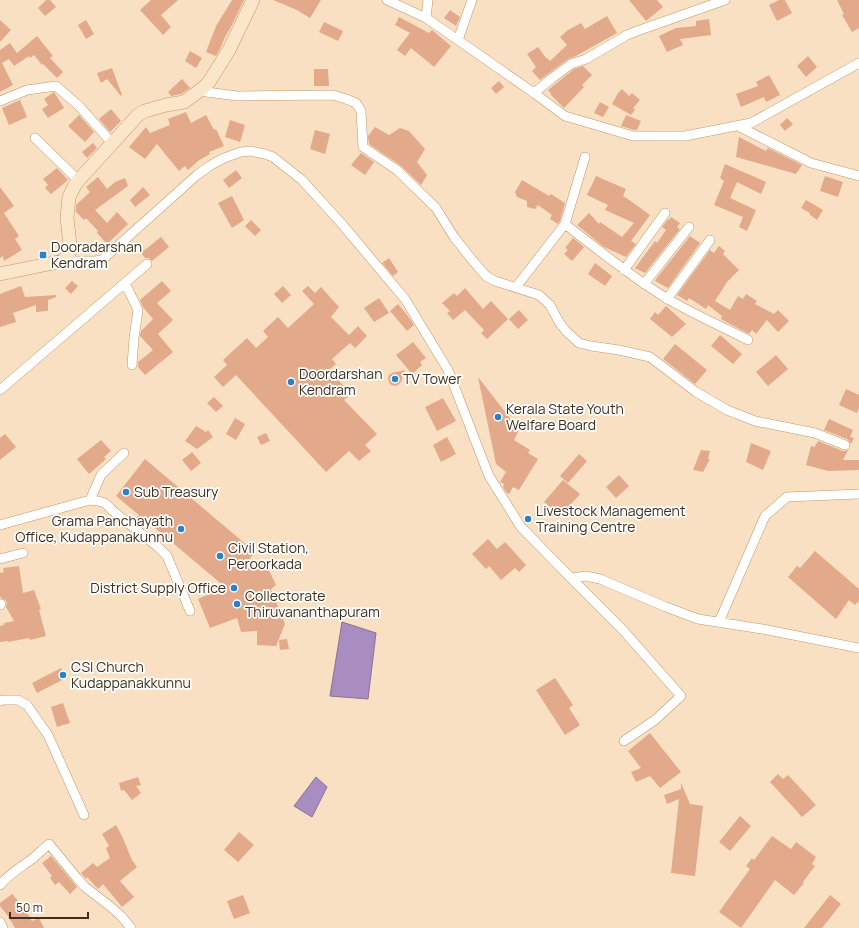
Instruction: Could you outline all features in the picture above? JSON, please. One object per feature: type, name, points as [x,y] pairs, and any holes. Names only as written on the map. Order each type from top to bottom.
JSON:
[{"type":"main road","points":[[0,274],[63,260],[69,254],[70,245],[67,218],[69,197],[78,180],[138,116],[145,111],[184,102],[209,82],[229,50],[253,0]]},
{"type":"street","points":[[388,0],[426,18],[565,116],[633,136],[685,136],[751,123],[859,63]]},
{"type":"street","points":[[426,18],[428,0]]},
{"type":"street","points":[[458,40],[472,0]]},
{"type":"street","points":[[534,93],[571,64],[586,58],[628,35],[703,3],[725,0]]},
{"type":"street","points":[[0,101],[26,90],[56,86],[79,106],[112,143]]},
{"type":"street","points":[[199,91],[237,96],[333,95],[356,103],[360,111],[363,147],[397,170],[436,208],[454,237],[486,276],[495,281],[539,295],[550,305],[559,322],[566,331],[579,343],[650,357],[696,392],[727,410],[755,421],[815,433],[845,445]]},
{"type":"street","points":[[738,126],[811,163],[859,176]]},
{"type":"street","points":[[36,138],[78,180]]},
{"type":"street","points":[[63,260],[102,260],[196,175],[211,165],[241,152],[250,151],[265,154],[273,158],[302,180],[341,223],[405,299],[448,370],[489,476],[521,527],[622,629],[680,696],[655,720],[624,741]]},
{"type":"street","points":[[516,287],[565,224],[585,157]]},
{"type":"street","points":[[624,270],[665,213]]},
{"type":"street","points":[[565,224],[624,270],[667,299],[748,340]]},
{"type":"street","points":[[644,284],[689,227]]},
{"type":"street","points":[[667,299],[710,240]]},
{"type":"street","points":[[0,390],[147,264]]},
{"type":"street","points":[[125,283],[138,310],[132,365]]},
{"type":"street","points":[[90,500],[101,475],[124,453]]},
{"type":"street","points":[[719,622],[765,516],[787,497],[859,494]]},
{"type":"street","points":[[0,525],[90,500],[105,503],[167,556],[190,611]]},
{"type":"street","points":[[0,559],[23,553]]},
{"type":"street","points":[[571,578],[586,576],[600,579],[698,619],[762,629],[859,648]]},
{"type":"street","points":[[0,701],[18,700],[27,705],[48,735],[84,815]]},
{"type":"street","points":[[0,885],[7,877],[32,859],[49,844],[85,887],[111,907],[131,928]]},
{"type":"street","points":[[0,922],[3,928]]},
{"type":"shaded area","points":[[342,622],[376,633],[368,699],[330,696]]},
{"type":"shaded area","points":[[316,777],[327,787],[312,817],[294,806]]},
{"type":"building","points":[[46,0],[50,0],[56,7],[45,16],[38,8]]},
{"type":"building","points":[[151,0],[178,0],[161,15],[171,27],[163,35],[140,10]]},
{"type":"building","points":[[232,0],[244,0],[216,56],[206,52],[216,26]]},
{"type":"building","points":[[273,0],[321,0],[310,18],[297,10]]},
{"type":"building","points":[[629,0],[657,0],[663,7],[646,21]]},
{"type":"building","points":[[779,0],[785,0],[792,13],[777,21],[769,5]]},
{"type":"building","points":[[837,0],[859,0],[859,28],[852,32],[842,15],[844,14]]},
{"type":"building","points":[[450,10],[460,17],[456,26],[444,18]]},
{"type":"building","points":[[607,16],[617,33],[568,59],[540,80],[532,71],[536,67],[527,54],[538,47],[550,61],[567,45],[560,37],[568,30],[581,23],[585,29]]},
{"type":"building","points":[[399,17],[429,33],[432,30],[451,46],[434,67],[411,48],[405,56],[397,50],[410,33],[395,25]]},
{"type":"building","points":[[709,19],[711,35],[680,39],[683,45],[667,52],[659,36],[676,28],[696,26],[696,21]]},
{"type":"building","points":[[0,20],[11,30],[0,42]]},
{"type":"building","points":[[86,20],[94,34],[86,39],[78,25]]},
{"type":"building","points":[[324,22],[343,31],[338,41],[319,32]]},
{"type":"building","points":[[37,36],[53,56],[50,58],[63,72],[57,78],[43,64],[42,65],[34,55],[30,58],[29,56],[14,66],[9,59],[2,63],[13,85],[0,92],[0,50],[10,43],[17,53]]},
{"type":"building","points":[[190,51],[202,58],[196,68],[185,61]]},
{"type":"building","points":[[808,56],[817,67],[806,77],[797,66]]},
{"type":"building","points":[[583,66],[592,75],[582,85],[584,87],[564,108],[548,90],[574,69]]},
{"type":"building","points":[[112,68],[122,95],[121,96],[107,79],[101,83],[97,73]]},
{"type":"building","points":[[314,69],[328,69],[329,86],[314,86]]},
{"type":"building","points":[[769,75],[780,95],[766,102],[764,97],[741,107],[736,94],[758,86],[756,82]]},
{"type":"building","points":[[182,79],[190,88],[181,94],[171,96],[168,92]]},
{"type":"building","points":[[499,81],[504,87],[496,94],[491,88]]},
{"type":"building","points":[[622,89],[629,96],[632,93],[640,100],[633,108],[635,110],[631,115],[612,104]]},
{"type":"building","points":[[54,92],[64,108],[48,118],[42,109],[48,105],[44,99]]},
{"type":"building","points":[[20,100],[27,117],[9,125],[2,108]]},
{"type":"building","points":[[600,102],[609,107],[603,117],[594,113]]},
{"type":"building","points":[[111,109],[121,121],[110,132],[99,119]]},
{"type":"building","points":[[186,112],[191,123],[206,115],[214,130],[216,129],[224,146],[209,152],[210,154],[198,161],[188,170],[185,166],[179,171],[157,144],[145,159],[129,147],[146,127],[150,133],[170,125],[168,119]]},
{"type":"building","points":[[79,115],[94,132],[85,142],[68,126]]},
{"type":"building","points":[[626,115],[641,121],[637,130],[621,126]]},
{"type":"building","points":[[787,118],[793,124],[785,131],[780,125]]},
{"type":"building","points":[[230,120],[245,125],[240,142],[225,137]]},
{"type":"building","points":[[375,127],[389,135],[400,128],[409,131],[425,149],[417,162],[427,175],[421,185],[400,165],[369,144],[368,136]]},
{"type":"building","points":[[315,130],[330,134],[325,154],[310,149]]},
{"type":"building","points":[[739,137],[766,151],[768,148],[802,165],[796,174],[736,157]]},
{"type":"building","points":[[93,143],[97,148],[87,158],[82,152]]},
{"type":"building","points":[[361,153],[374,162],[365,175],[351,165]]},
{"type":"building","points":[[725,164],[766,182],[761,194],[737,182],[730,198],[756,210],[747,231],[739,227],[743,217],[714,205],[724,181],[720,178]]},
{"type":"building","points":[[57,168],[68,180],[51,194],[45,188],[48,185],[43,179]]},
{"type":"building","points":[[236,170],[242,178],[229,188],[223,180]]},
{"type":"building","points":[[596,176],[626,189],[623,196],[650,215],[631,241],[636,244],[626,257],[604,247],[577,225],[589,213],[599,224],[600,222],[622,237],[634,223],[605,210],[608,205],[587,195]]},
{"type":"building","points":[[825,176],[843,182],[838,197],[820,191]]},
{"type":"building","points":[[98,177],[107,189],[115,182],[125,178],[128,186],[95,210],[107,223],[117,212],[128,224],[107,244],[86,218],[84,220],[76,212],[76,205],[90,192],[86,187]]},
{"type":"building","points":[[522,180],[549,196],[551,194],[565,203],[558,224],[550,219],[552,215],[538,205],[535,209],[527,207],[527,201],[517,197],[515,192]]},
{"type":"building","points":[[0,187],[14,206],[4,213],[19,236],[15,239],[22,250],[4,261],[3,256],[0,258]]},
{"type":"building","points":[[143,187],[150,195],[135,207],[130,200]]},
{"type":"building","points":[[232,196],[244,220],[232,228],[218,203]]},
{"type":"building","points":[[806,200],[823,210],[817,220],[809,214],[810,213],[801,208]]},
{"type":"building","points":[[671,217],[680,223],[677,227],[680,229],[645,273],[635,268],[655,241],[657,243],[666,230],[662,227]]},
{"type":"building","points":[[251,220],[261,230],[255,236],[245,226]]},
{"type":"building","points":[[690,236],[700,243],[668,288],[655,281],[656,279]]},
{"type":"building","points":[[161,237],[169,247],[152,261],[149,258],[145,258],[141,253]]},
{"type":"building","points":[[573,238],[584,247],[572,261],[564,254],[568,250],[565,248]]},
{"type":"building","points":[[719,246],[725,251],[723,254],[739,270],[727,282],[715,301],[730,310],[738,296],[743,299],[746,294],[757,301],[755,304],[774,314],[778,310],[789,321],[778,332],[767,320],[756,334],[752,330],[749,334],[721,319],[722,316],[708,305],[706,309],[689,298],[687,301],[677,295],[710,250],[714,253]]},
{"type":"building","points":[[389,258],[398,272],[393,276],[382,263]]},
{"type":"building","points":[[595,263],[612,276],[605,286],[588,274]]},
{"type":"building","points":[[72,281],[78,286],[71,294],[65,288]]},
{"type":"building","points":[[162,281],[171,291],[157,303],[173,320],[158,334],[173,352],[145,375],[138,367],[138,362],[153,350],[140,336],[141,331],[153,319],[143,307],[140,300]]},
{"type":"building","points":[[21,286],[25,297],[56,295],[56,297],[48,300],[48,311],[36,312],[36,305],[13,313],[16,322],[0,327],[0,294]]},
{"type":"building","points":[[283,286],[291,295],[282,303],[274,294]]},
{"type":"building","name":"Doordarshan Kendram","points":[[308,286],[315,293],[321,287],[339,307],[331,317],[349,335],[358,326],[367,336],[355,348],[350,343],[332,359],[336,364],[329,370],[351,394],[344,400],[377,434],[365,445],[371,451],[359,461],[349,451],[326,472],[236,375],[223,387],[214,377],[227,365],[223,360],[247,338],[256,348],[268,337],[263,331],[278,317],[288,328],[314,304],[302,291]]},
{"type":"building","points":[[465,288],[483,309],[491,301],[508,319],[487,339],[481,333],[484,330],[465,310],[453,320],[447,313],[450,311],[442,303],[454,293],[457,296]]},
{"type":"building","points":[[379,298],[389,313],[374,322],[364,308]]},
{"type":"building","points":[[398,304],[414,325],[407,331],[390,311]]},
{"type":"building","points":[[666,306],[686,324],[672,337],[650,319],[655,312],[658,315]]},
{"type":"building","points":[[519,310],[528,320],[518,329],[509,319]]},
{"type":"building","points":[[720,335],[742,354],[733,364],[711,346]]},
{"type":"building","points":[[413,342],[426,358],[420,362],[422,365],[412,374],[396,355]]},
{"type":"building","points":[[675,344],[707,370],[695,384],[663,359]]},
{"type":"building","points":[[776,355],[788,369],[768,386],[756,372]]},
{"type":"building","name":"TV Tower","points":[[405,370],[401,382],[395,386],[391,385],[388,378],[389,375]]},
{"type":"building","points":[[478,377],[519,430],[514,440],[530,450],[528,453],[538,459],[519,490],[513,487],[509,494],[503,487],[504,484],[500,482],[506,472],[496,464]]},
{"type":"building","points":[[846,389],[859,395],[859,408],[857,413],[839,405]]},
{"type":"building","points":[[214,397],[223,406],[216,412],[207,403]]},
{"type":"building","points":[[443,398],[456,421],[437,431],[425,407]]},
{"type":"building","points":[[235,418],[245,424],[236,440],[226,434]]},
{"type":"building","points":[[829,419],[853,430],[850,437],[854,438],[851,444],[847,439],[824,430]]},
{"type":"building","points":[[196,426],[206,432],[208,430],[213,437],[197,449],[185,441]]},
{"type":"building","points":[[266,433],[270,441],[261,445],[257,437]]},
{"type":"building","points":[[5,434],[16,447],[0,460],[0,438]]},
{"type":"building","points":[[447,437],[456,454],[441,462],[433,445]]},
{"type":"building","points":[[101,440],[111,451],[104,457],[106,459],[89,474],[77,459]]},
{"type":"building","points":[[818,441],[843,451],[848,450],[843,460],[859,460],[859,470],[828,471],[806,465],[811,446],[815,447]]},
{"type":"building","points":[[751,443],[771,451],[763,470],[746,462]]},
{"type":"building","points":[[701,450],[710,451],[708,459],[710,459],[703,472],[693,470]]},
{"type":"building","points":[[192,452],[201,463],[191,471],[182,460]]},
{"type":"building","points":[[579,454],[587,461],[568,483],[560,476]]},
{"type":"building","name":"Civil Station, Peroorkada","points":[[145,459],[255,552],[240,571],[265,562],[276,585],[271,589],[285,624],[276,646],[257,645],[257,631],[241,632],[237,618],[210,628],[198,599],[225,587],[148,522],[143,528],[134,520],[139,515],[116,496]]},
{"type":"building","points":[[619,475],[629,486],[616,498],[606,487]]},
{"type":"building","points":[[563,480],[580,494],[564,512],[557,506],[554,510],[544,502]]},
{"type":"building","points":[[488,539],[497,549],[505,542],[526,565],[519,572],[515,568],[501,580],[489,566],[486,569],[472,554]]},
{"type":"building","points":[[815,551],[859,589],[859,601],[855,605],[849,600],[836,619],[788,577],[797,566],[800,568]]},
{"type":"building","points":[[19,566],[23,593],[34,590],[41,609],[39,610],[46,636],[30,640],[29,638],[0,642],[0,626],[4,625],[4,623],[14,621],[6,607],[7,602],[0,596],[0,573],[4,572],[3,568]]},
{"type":"building","points":[[287,639],[289,649],[280,650],[279,640]]},
{"type":"building","points":[[61,668],[66,678],[37,693],[32,683]]},
{"type":"building","points":[[555,678],[573,705],[569,708],[580,725],[565,735],[536,690]]},
{"type":"building","points":[[63,703],[70,723],[57,727],[51,707]]},
{"type":"building","points":[[650,733],[681,772],[660,788],[650,776],[636,782],[631,772],[641,768],[628,751]]},
{"type":"building","points":[[778,774],[783,779],[788,775],[816,805],[802,817],[770,782]]},
{"type":"building","points":[[138,777],[141,785],[136,786],[141,793],[132,800],[124,790],[121,791],[119,783]]},
{"type":"building","points":[[681,783],[690,804],[703,806],[695,876],[671,873],[679,799],[667,804],[664,795],[681,789]]},
{"type":"building","points":[[740,816],[751,826],[730,851],[719,842]]},
{"type":"building","points":[[116,825],[132,860],[137,867],[120,881],[134,897],[122,907],[103,884],[98,889],[81,873],[93,863],[97,867],[110,858],[106,848],[109,846],[102,834]]},
{"type":"building","points":[[239,832],[254,845],[238,862],[224,850]]},
{"type":"building","points":[[772,836],[791,849],[796,842],[816,857],[812,864],[815,866],[794,895],[775,880],[741,928],[719,912],[750,869],[746,866],[752,858],[754,860]]},
{"type":"building","points":[[51,856],[77,887],[70,894],[59,882],[55,885],[50,878],[52,876],[42,863]]},
{"type":"building","points":[[12,894],[25,909],[32,921],[39,918],[44,928],[15,928],[0,906],[0,903]]},
{"type":"building","points":[[243,895],[250,913],[234,919],[227,901]]},
{"type":"building","points":[[830,895],[841,904],[822,928],[804,928]]},
{"type":"place","name":"Dooradarshan Kendram","points":[[43,255]]},
{"type":"place","name":"TV Tower","points":[[395,379]]},
{"type":"place","name":"Doordarshan Kendram","points":[[291,382]]},
{"type":"place","name":"Kerala State Youth Welfare Board","points":[[498,417]]},
{"type":"place","name":"Sub Treasury","points":[[126,492]]},
{"type":"place","name":"Livestock Management Training Centre","points":[[528,519]]},
{"type":"place","name":"Grama Panchayath Office, Kudappanakunnu","points":[[181,529]]},
{"type":"place","name":"Civil Station, Peroorkada","points":[[220,556]]},
{"type":"place","name":"District Supply Office","points":[[234,588]]},
{"type":"place","name":"Collectorate Thiruvananthapuram","points":[[237,604]]},
{"type":"place","name":"CSI Church Kudappanakkunnu","points":[[63,675]]}]
